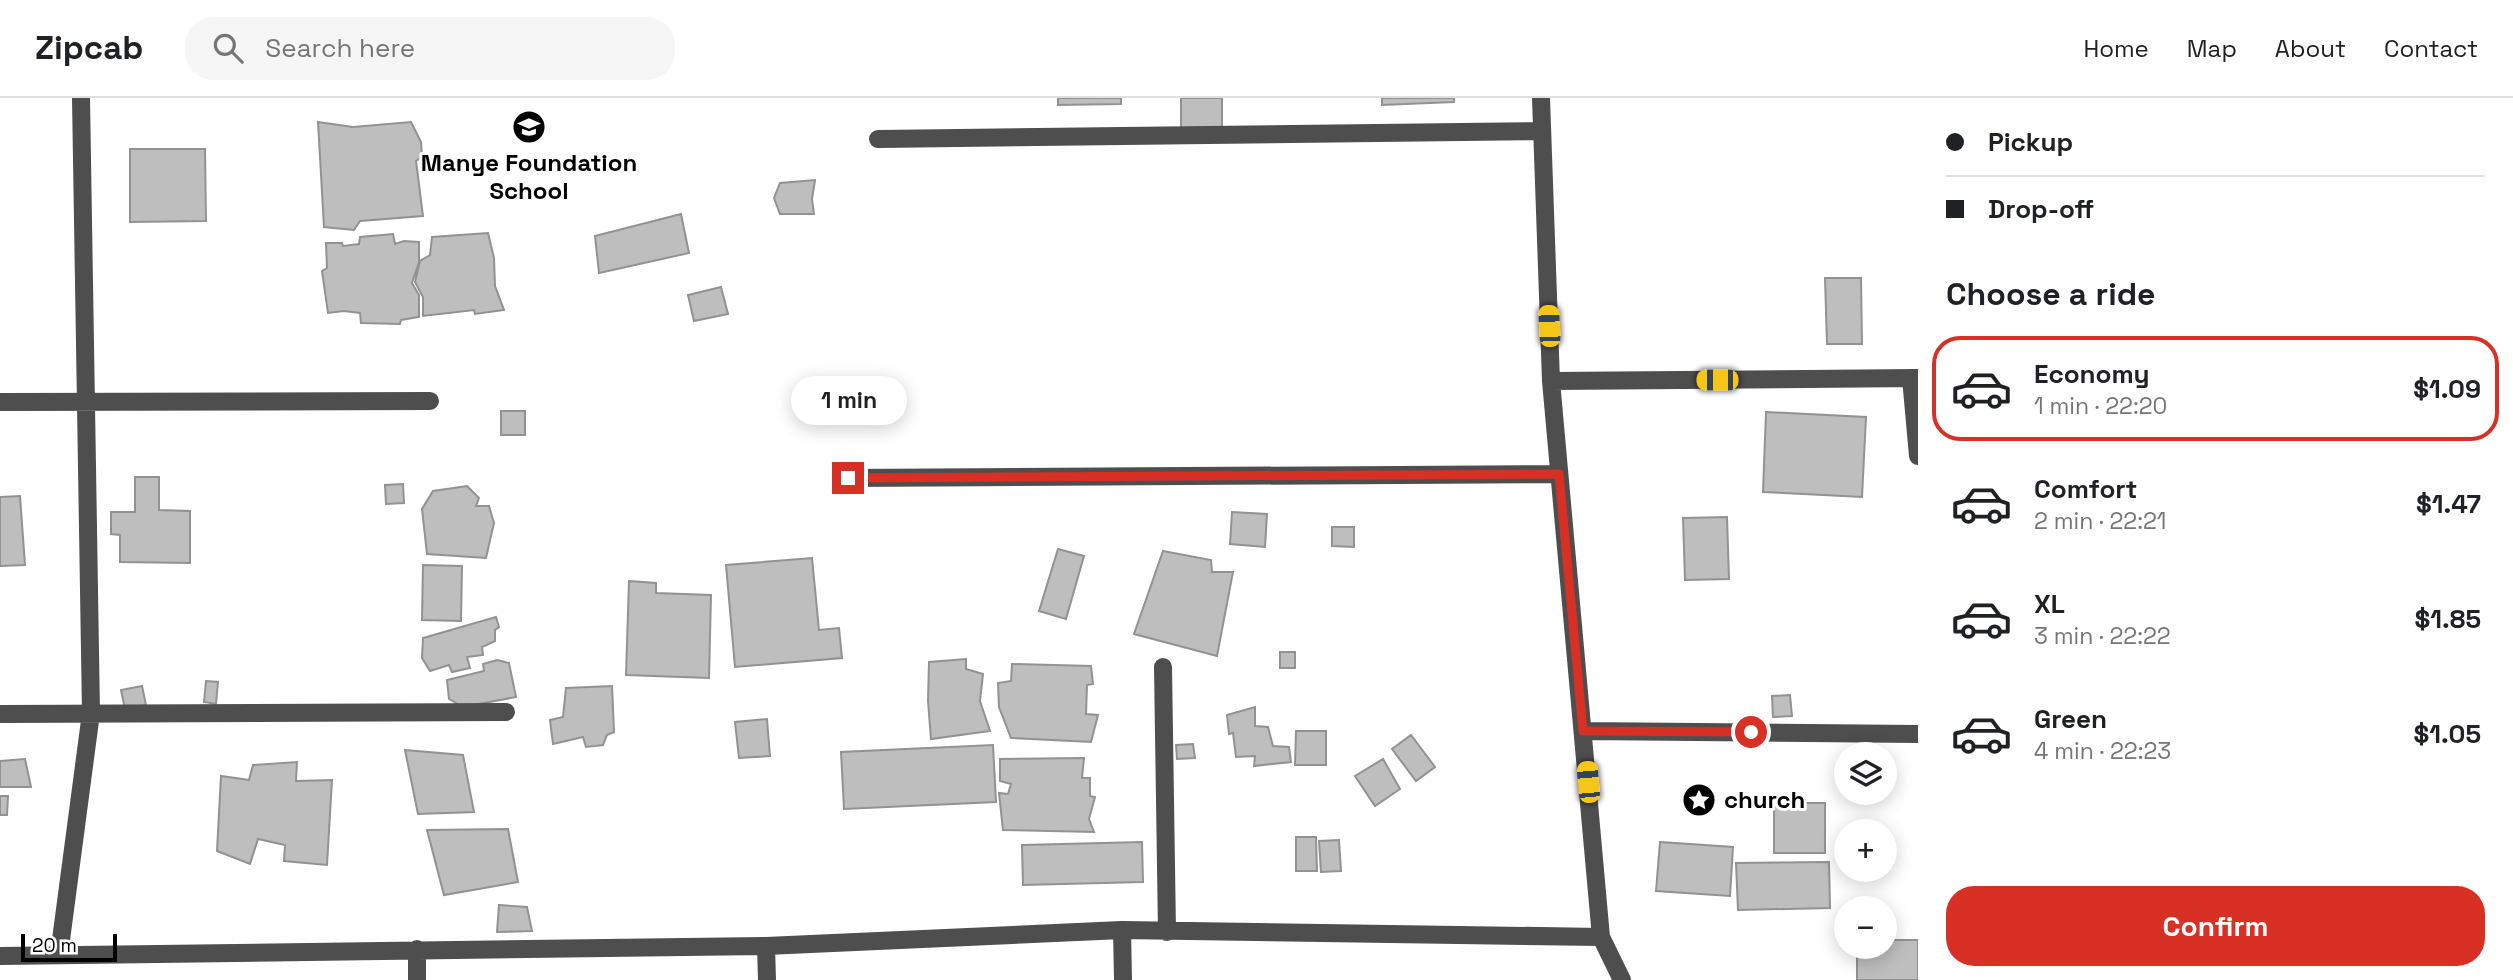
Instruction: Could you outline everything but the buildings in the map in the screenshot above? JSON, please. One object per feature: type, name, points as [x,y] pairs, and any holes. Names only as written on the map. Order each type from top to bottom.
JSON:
[{"type":"street","points":[[60,955],[92,713],[80,98]]},
{"type":"street","points":[[1541,98],[1551,381],[1601,937],[1622,980]]},
{"type":"street","points":[[878,139],[1541,131]]},
{"type":"street","points":[[1551,381],[1914,378],[1918,456]]},
{"type":"street","points":[[0,402],[430,401]]},
{"type":"street","points":[[848,478],[1559,474]]},
{"type":"street","points":[[1163,667],[1167,932]]},
{"type":"street","points":[[0,715],[506,712]]},
{"type":"street","points":[[1583,731],[1918,734]]},
{"type":"street","points":[[0,956],[766,946],[1122,930],[1601,937]]},
{"type":"street","points":[[1122,930],[1124,980]]},
{"type":"street","points":[[766,946],[767,980]]},
{"type":"street","points":[[417,949],[417,980]]},
{"type":"place","name":"Manye Foundation School","points":[[529,127]]},
{"type":"place","name":"church","points":[[1699,800]]},
{"type":"route","points":[[848,478],[1559,474],[1583,731],[1751,732]]}]
